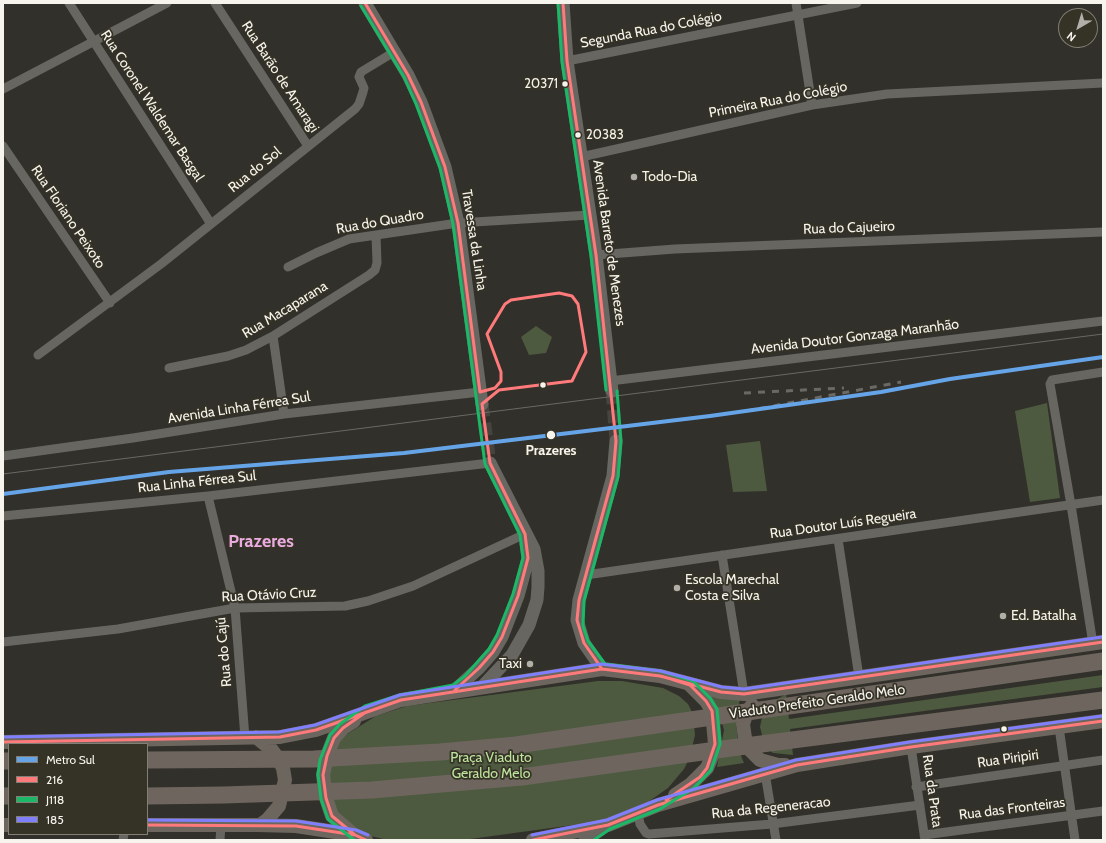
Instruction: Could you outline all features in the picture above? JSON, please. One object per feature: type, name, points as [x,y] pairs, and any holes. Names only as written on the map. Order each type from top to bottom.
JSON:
[{"type":"highway","name":"Viaduto Prefeito Geraldo Melo","points":[[148,760],[314,759],[440,752],[516,745],[1103,661]]},
{"type":"highway","points":[[148,796],[372,790],[522,778],[738,747],[1103,700]]},
{"type":"main road","name":"Travessa da Linha","points":[[365,3],[421,102],[445,167],[458,223],[481,398]]},
{"type":"main road","name":"Avenida Barreto de Menezes","points":[[563,3],[568,61],[596,255],[611,386]]},
{"type":"main road","points":[[602,669],[584,642],[578,627],[579,600],[613,476],[616,441]]},
{"type":"main road","points":[[482,687],[512,655],[529,624],[537,600],[538,571],[534,548],[525,534],[490,463]]},
{"type":"main road","points":[[456,690],[479,668],[502,637],[516,602],[528,558],[525,534]]},
{"type":"main road","points":[[3,742],[280,737],[316,730],[401,700],[456,690],[602,669],[660,676],[721,692],[744,694],[1098,643]]},
{"type":"main road","points":[[658,805],[691,784],[707,768],[712,756],[714,744],[712,711],[706,700],[690,685]]},
{"type":"main road","points":[[776,690],[757,700],[750,707],[743,724],[745,738],[750,750],[760,760],[778,765],[797,765]]},
{"type":"main road","points":[[361,839],[332,816],[326,798],[323,775],[327,756],[334,738],[343,728],[367,711]]},
{"type":"main road","points":[[533,840],[608,825],[658,805],[797,765],[911,747],[1103,721]]},
{"type":"main road","points":[[251,738],[272,750],[283,768],[285,780],[279,806],[267,820],[260,825]]},
{"type":"main road","points":[[148,825],[260,825],[310,828],[361,839]]},
{"type":"main road","points":[[585,840],[608,825]]},
{"type":"street","name":"Rua Coronel Waldemar Basgal","points":[[69,3],[211,224]]},
{"type":"street","points":[[3,89],[167,3]]},
{"type":"street","name":"Rua Barão de Amaragi","points":[[215,3],[308,146]]},
{"type":"street","points":[[796,3],[812,104]]},
{"type":"street","name":"Segunda Rua do Colégio","points":[[568,61],[857,3]]},
{"type":"street","name":"Rua do Sol","points":[[38,355],[110,303],[358,106],[364,88],[359,77],[363,69],[394,52]]},
{"type":"street","name":"Primeira Rua do Colégio","points":[[581,157],[812,104],[887,94],[1103,83]]},
{"type":"street","name":"Rua Floriano Peixoto","points":[[3,146],[110,303]]},
{"type":"street","points":[[458,223],[590,215]]},
{"type":"street","name":"Rua do Quadro","points":[[288,267],[343,240],[458,223]]},
{"type":"street","name":"Rua do Cajueiro","points":[[596,255],[675,249],[1103,232]]},
{"type":"street","name":"Rua Macaparana","points":[[169,368],[228,356],[273,336],[374,270],[378,259],[376,235]]},
{"type":"street","name":"Avenida Doutor Gonzaga Maranhão","points":[[611,386],[1103,321]]},
{"type":"street","points":[[273,336],[284,414]]},
{"type":"street","points":[[1098,643],[1050,382],[1052,380],[1103,372]]},
{"type":"street","name":"Avenida Linha Férrea Sul","points":[[3,456],[133,438],[284,414],[481,398]]},
{"type":"street","name":"Rua Linha Férrea Sul","points":[[3,516],[208,496],[490,463]]},
{"type":"street","name":"Rua do Cajú","points":[[208,496],[235,608],[251,738]]},
{"type":"street","name":"Rua Doutor Luís Regueira","points":[[586,575],[1103,500]]},
{"type":"street","name":"Rua Otávio Cruz","points":[[3,642],[118,630],[235,608],[345,606],[368,601],[413,586],[525,534]]},
{"type":"street","points":[[838,539],[859,677]]},
{"type":"street","points":[[722,555],[744,694]]},
{"type":"street","points":[[1060,727],[1075,840]]},
{"type":"street","name":"Rua da Prata","points":[[911,747],[924,837]]},
{"type":"street","name":"Rua Piripiri","points":[[916,787],[1103,760]]},
{"type":"street","points":[[765,773],[772,824],[776,840]]},
{"type":"street","name":"Rua da Regeneracao","points":[[638,814],[643,830],[649,834],[772,824],[920,805]]},
{"type":"street","name":"Rua das Fronteiras","points":[[924,837],[992,825],[1103,812]]},
{"type":"street","points":[[220,840],[221,825]]},
{"type":"green space","points":[[536,326],[552,337],[546,353],[529,355],[521,337]]},
{"type":"green space","points":[[1047,403],[1060,498],[1030,502],[1015,411]]},
{"type":"green space","points":[[760,441],[767,491],[733,492],[726,445]]},
{"type":"green space","points":[[1103,675],[1103,687],[790,729],[793,755],[773,753],[765,746],[760,727],[763,713],[774,701],[786,694],[789,719]]},
{"type":"green space","name":"Praça Viaduto Geraldo Melo","points":[[598,681],[622,681],[663,688],[679,696],[688,704],[693,714],[695,735],[690,757],[684,769],[668,788],[648,802],[602,821],[463,840],[388,840],[366,835],[334,815],[326,780],[334,749],[344,736],[376,716],[407,706]]},
{"type":"green space","points":[[708,696],[740,698],[736,723],[739,751],[744,763],[717,767],[724,730],[718,709]]},
{"type":"tunnel","points":[[612,391],[616,441]]},
{"type":"tunnel","points":[[482,404],[490,463]]},
{"type":"tram line","points":[[3,474],[1103,334]]},
{"type":"railway","points":[[746,411],[901,382]]},
{"type":"railway","points":[[744,393],[844,388]]},
{"type":"metro line","name":"Sul","points":[[3,494],[169,472],[404,453],[710,416],[881,392],[950,379],[1103,357]]},
{"type":"transit line","name":"216","points":[[365,3],[408,75],[421,102],[445,167],[458,223],[480,392],[495,388],[501,381],[501,372],[487,334],[505,304],[511,300],[559,293],[572,296],[578,304],[586,352],[572,381],[499,390],[482,404],[490,463],[525,534],[528,558],[518,596],[502,637],[493,652],[479,668],[455,690]]},
{"type":"transit line","name":"J118","points":[[558,3],[562,62],[591,256],[606,390]]},
{"type":"transit line","name":"216","points":[[563,3],[567,61],[596,255],[616,441],[613,476],[579,600],[577,620],[584,643],[602,669]]},
{"type":"transit line","name":"J118","points":[[354,840],[328,819],[321,799],[318,774],[320,760],[330,735],[340,724],[365,706],[400,695],[453,685],[465,676],[489,649],[497,635],[513,594],[523,558],[520,535],[485,464],[453,224],[440,168],[416,104],[404,77],[361,6]]},
{"type":"transit line","name":"J118","points":[[594,840],[610,829],[660,809],[694,788],[711,770],[720,744],[717,709],[710,698],[693,681],[661,671],[605,664],[588,641],[583,626],[584,601],[618,477],[621,441],[617,391]]},
{"type":"transit line","name":"185","points":[[3,737],[279,732],[315,725],[400,695],[601,664],[661,671],[722,687],[744,689],[1102,637]]},
{"type":"transit line","name":"216","points":[[3,742],[280,737],[316,730],[401,700],[602,669],[660,676],[721,692],[744,694],[1103,642]]},
{"type":"transit line","name":"216","points":[[666,800],[700,777],[707,768],[715,744],[712,711],[706,701],[690,685],[671,679]]},
{"type":"transit line","name":"216","points":[[366,712],[343,728],[334,738],[327,756],[323,775],[326,798],[332,816],[355,835],[366,840]]},
{"type":"transit line","name":"185","points":[[532,835],[607,820],[657,800],[796,760],[910,742],[1102,716]]},
{"type":"transit line","name":"216","points":[[533,840],[608,825],[658,805],[797,765],[911,747],[1103,721]]},
{"type":"transit line","name":"185","points":[[148,820],[296,821],[356,830],[368,835]]},
{"type":"transit line","name":"216","points":[[148,825],[296,826],[355,835],[366,840]]},
{"type":"place","name":"20371","points":[[565,84]]},
{"type":"place","name":"20383","points":[[578,135]]},
{"type":"place","name":"Todo-Dia","points":[[634,177]]},
{"type":"place","name":"Prazeres","points":[[551,435]]},
{"type":"place","name":"Escola Marechal Costa e Silva","points":[[677,588]]},
{"type":"place","name":"Ed. Batalha","points":[[1003,616]]},
{"type":"place","name":"Taxi","points":[[530,664]]},
{"type":"district","name":"Prazeres","points":[[261,542]]}]
